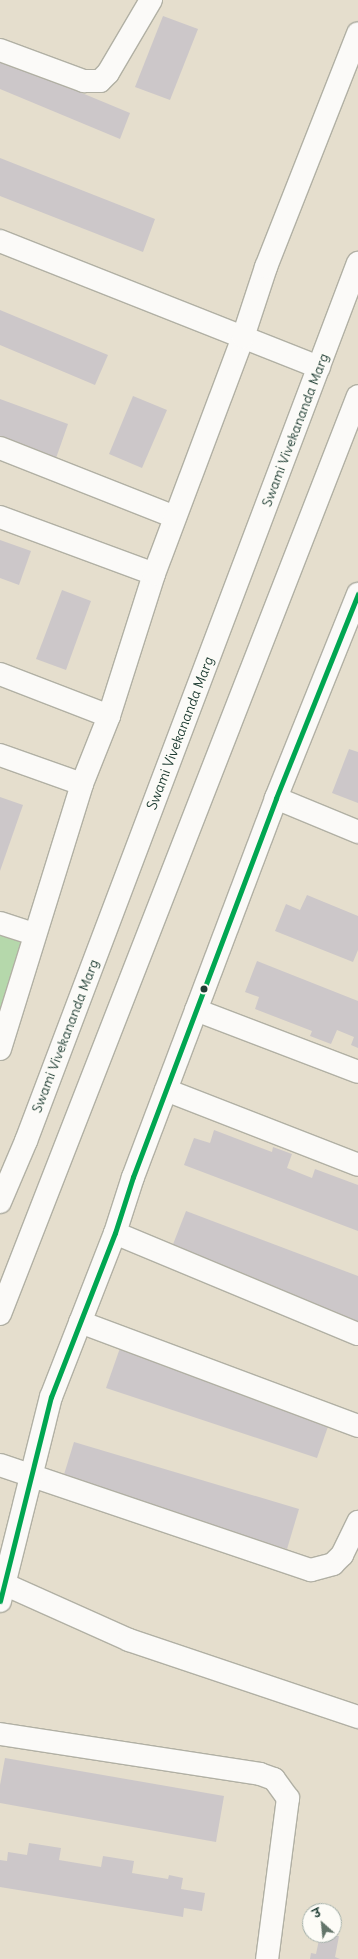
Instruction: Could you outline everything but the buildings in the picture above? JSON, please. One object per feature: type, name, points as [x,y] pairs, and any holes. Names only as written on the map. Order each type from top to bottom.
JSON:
[{"type":"street","points":[[0,50],[94,83],[108,73],[151,0]]},
{"type":"street","points":[[0,1049],[34,934],[82,784],[109,716],[154,574],[243,337],[266,267],[358,33]]},
{"type":"street","points":[[0,241],[319,367]]},
{"type":"street","name":"Swami Vivekananda Marg","points":[[0,1202],[26,1141],[358,263]]},
{"type":"street","points":[[0,1314],[358,396]]},
{"type":"street","points":[[0,448],[175,517]]},
{"type":"street","points":[[0,517],[154,574]]},
{"type":"street","points":[[358,594],[351,630],[276,798],[166,1090],[115,1233],[51,1397],[2,1593],[129,1640],[358,1717]]},
{"type":"street","points":[[0,674],[109,716]]},
{"type":"street","points":[[0,755],[82,784]]},
{"type":"street","points":[[276,798],[358,832]]},
{"type":"street","points":[[0,923],[34,934]]},
{"type":"street","points":[[196,1010],[358,1072]]},
{"type":"street","points":[[166,1090],[358,1165]]},
{"type":"street","points":[[115,1233],[358,1334]]},
{"type":"street","points":[[80,1322],[358,1426]]},
{"type":"street","points":[[0,1465],[30,1477],[311,1570],[333,1564],[342,1555],[358,1522]]},
{"type":"street","points":[[0,1734],[260,1774],[274,1779],[288,1798],[267,1959]]},
{"type":"green space","points":[[0,935],[28,943],[0,1030]]},
{"type":"transit line","points":[[0,1601],[51,1397],[115,1233],[133,1177],[276,798],[358,594]]}]
